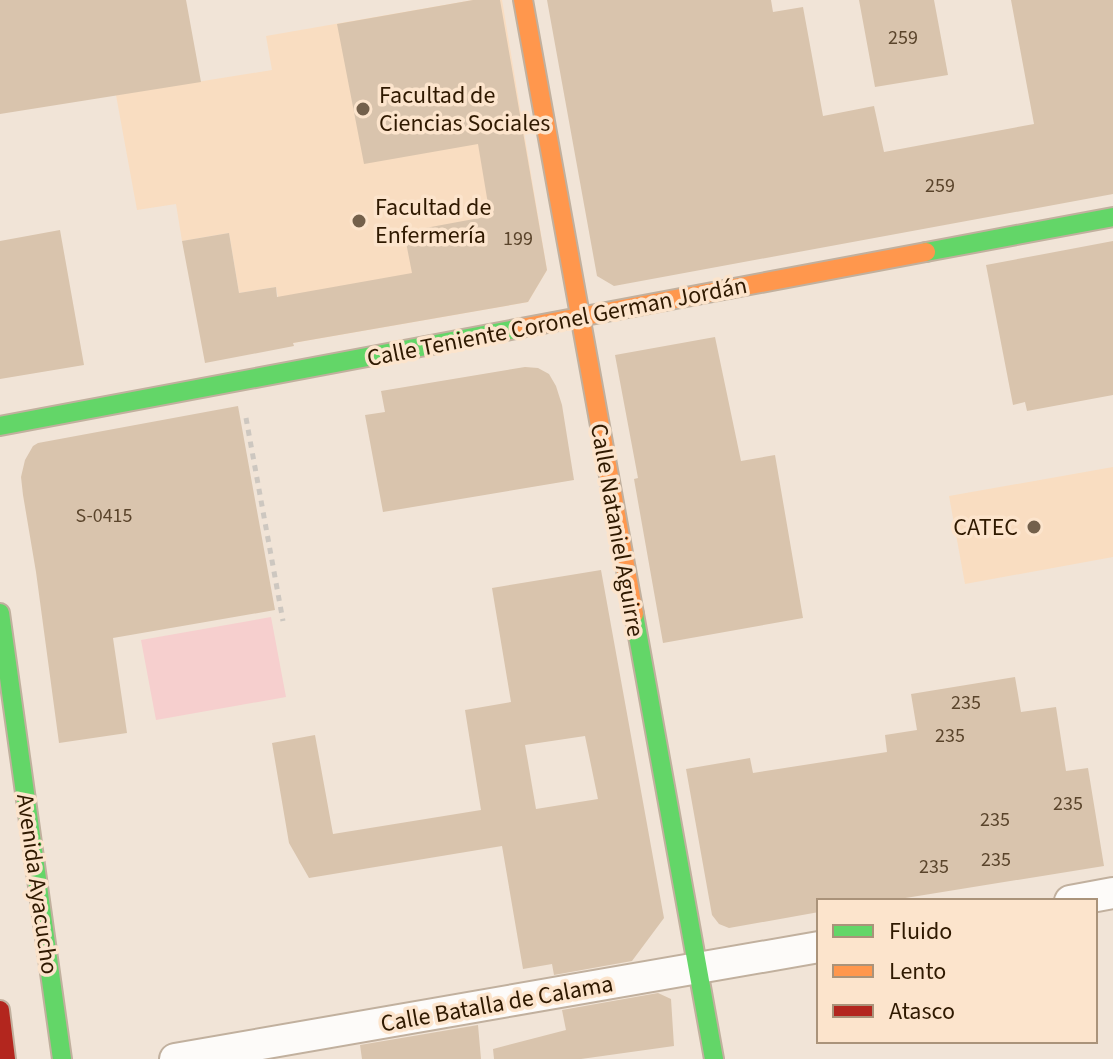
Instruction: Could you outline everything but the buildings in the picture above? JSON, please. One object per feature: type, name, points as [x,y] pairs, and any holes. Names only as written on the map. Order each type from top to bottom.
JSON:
[{"type":"street","name":"Calle Nataniel Aguirre","points":[[523,0],[714,1059]]},
{"type":"street","name":"Calle Teniente Coronel German Jordán","points":[[0,426],[1113,217]]},
{"type":"street","name":"Avenida Ayacucho","points":[[0,613],[62,1059]]},
{"type":"street","points":[[1081,899],[1113,893]]},
{"type":"street","name":"Calle Batalla de Calama","points":[[175,1059],[817,947]]},
{"type":"street","points":[[0,1010],[6,1059]]},
{"type":"path","points":[[239,381],[283,621]]},
{"type":"shaded area","points":[[473,0],[502,0],[547,270],[528,302],[293,343],[287,308],[280,309],[276,287],[239,293],[229,233],[182,241],[176,204],[137,210],[116,95],[272,70],[266,36]]},
{"type":"shaded area","name":"CATEC","points":[[1113,467],[1113,557],[965,584],[949,496]]},
{"type":"shaded area","points":[[271,617],[286,697],[156,720],[141,640]]},
{"type":"traffic: fast","points":[[926,252],[1113,217]]},
{"type":"traffic: fast","points":[[0,426],[521,328]]},
{"type":"traffic: fast","points":[[0,613],[62,1059]]},
{"type":"traffic: fast","points":[[634,614],[714,1059]]},
{"type":"traffic: slow","points":[[523,0],[634,614]]},
{"type":"traffic: slow","points":[[521,328],[926,252]]},
{"type":"traffic: jam","points":[[0,1010],[6,1059]]},
{"type":"place","name":"Facultad de Ciencias Sociales","points":[[363,109]]},
{"type":"place","name":"Facultad de Enfermería","points":[[359,221]]},
{"type":"place","name":"CATEC","points":[[1034,527]]}]
